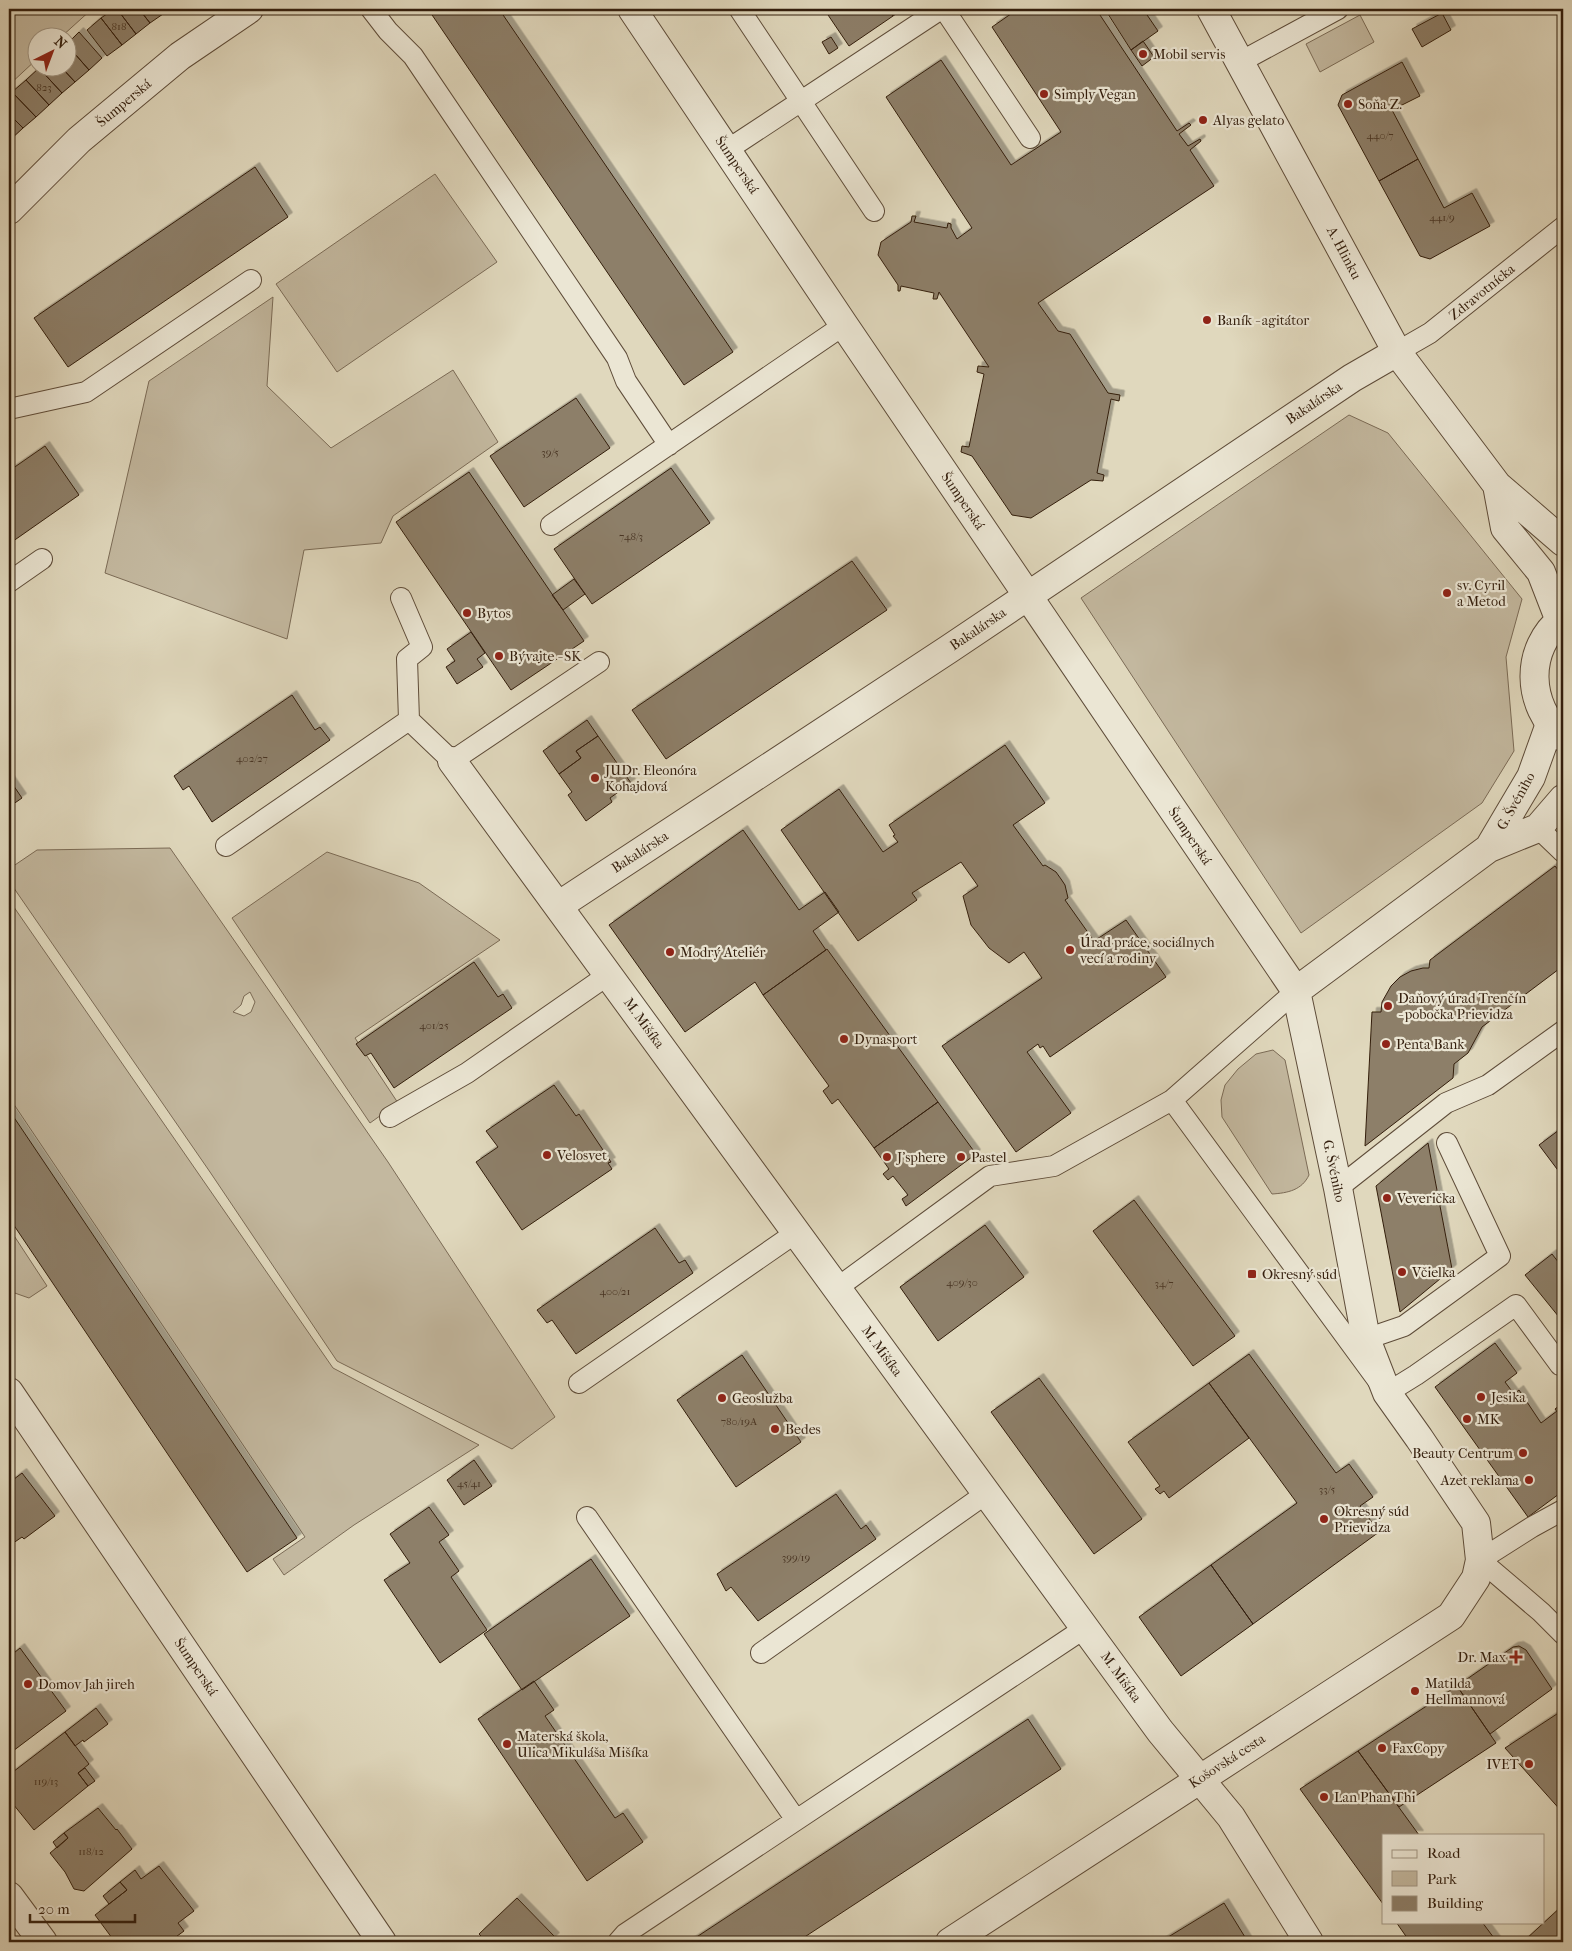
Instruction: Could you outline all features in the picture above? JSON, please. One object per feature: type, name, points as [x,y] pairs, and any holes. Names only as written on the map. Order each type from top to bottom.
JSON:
[{"type":"street","name":"Šumperská","points":[[9,210],[79,140],[180,56],[249,9]]},
{"type":"street","name":"Šumperská","points":[[632,9],[1027,596],[1296,991]]},
{"type":"street","name":"A. Hlinku","points":[[1211,9],[1397,352],[1497,485],[1563,542]]},
{"type":"street","name":"Bakalárska","points":[[558,906],[1027,596],[1352,378],[1397,352]]},
{"type":"street","name":"A. Hlinku","points":[[1497,485],[1505,528],[1541,572],[1562,620],[1544,640],[1534,670],[1536,695],[1542,710],[1557,730]]},
{"type":"street","name":"G. Švéniho","points":[[1489,848],[1557,730]]},
{"type":"street","name":"M. Mišíka","points":[[452,761],[1160,1731],[1232,1817],[1309,1942]]},
{"type":"street","name":"G. Švéniho","points":[[1480,1560],[1476,1523],[1387,1393],[1366,1339],[1338,1188],[1296,991],[1489,848],[1538,828],[1563,799]]},
{"type":"street","name":"Šumperská","points":[[9,1392],[382,1942]]},
{"type":"street","name":"Košovská cesta","points":[[950,1942],[1451,1616],[1476,1578],[1480,1560]]},
{"type":"street","points":[[9,1896],[43,1942]]},
{"type":"lane","points":[[371,9],[388,31],[413,56],[430,80],[617,358],[626,381],[668,445]]},
{"type":"lane","points":[[726,150],[943,9],[1030,138]]},
{"type":"lane","points":[[1240,62],[1338,9]]},
{"type":"lane","points":[[740,10],[874,211]]},
{"type":"lane","name":"Zdravotnícka","points":[[1397,352],[1430,333],[1563,227]]},
{"type":"lane","points":[[9,409],[86,392],[251,280]]},
{"type":"lane","points":[[551,525],[844,325]]},
{"type":"lane","points":[[9,582],[42,559]]},
{"type":"lane","points":[[401,598],[422,647],[407,659],[409,720],[452,761],[599,662]]},
{"type":"lane","points":[[226,846],[409,720]]},
{"type":"lane","points":[[1538,828],[1563,852]]},
{"type":"lane","points":[[390,1117],[467,1073],[608,974]]},
{"type":"lane","points":[[837,1288],[990,1176],[1054,1166],[1172,1100],[1296,991]]},
{"type":"lane","points":[[1338,1188],[1446,1103],[1488,1086],[1563,1031]]},
{"type":"lane","points":[[1172,1100],[1387,1393],[1516,1305],[1560,1365]]},
{"type":"lane","points":[[1366,1339],[1404,1326],[1500,1256],[1447,1143]]},
{"type":"lane","points":[[579,1383],[797,1232]]},
{"type":"lane","points":[[761,1653],[987,1493]]},
{"type":"lane","points":[[1563,1510],[1480,1560],[1542,1612],[1563,1634]]},
{"type":"lane","points":[[586,1517],[796,1820]]},
{"type":"lane","points":[[618,1942],[625,1934],[1085,1628]]},
{"type":"green space","points":[[9,9],[92,9],[71,28],[28,28],[28,67],[9,85]]},
{"type":"green space","points":[[1360,15],[1374,42],[1320,72],[1306,44]]},
{"type":"green space","points":[[435,174],[497,262],[337,372],[276,284]]},
{"type":"green space","points":[[273,297],[267,386],[331,448],[453,370],[498,442],[393,516],[381,543],[304,550],[287,639],[105,573],[149,381]]},
{"type":"green space","points":[[1349,415],[1388,433],[1522,599],[1506,657],[1514,751],[1482,803],[1301,933],[1081,598]]},
{"type":"green space","points":[[170,848],[388,1162],[555,1417],[512,1449],[337,1361],[210,1172],[9,881],[9,869],[37,850]],"holes":[[[250,992],[255,1002],[251,1012],[244,1016],[233,1012],[241,1005],[244,996]]]},
{"type":"green space","points":[[327,852],[419,883],[500,940],[355,1038],[398,1103],[370,1123],[232,918]]},
{"type":"green space","points":[[9,900],[333,1368],[479,1445],[354,1525],[284,1575],[273,1559],[305,1537],[9,1097]]},
{"type":"green space","points":[[1273,1050],[1285,1060],[1309,1175],[1303,1184],[1294,1190],[1272,1194],[1222,1117],[1221,1100],[1225,1085],[1238,1069],[1256,1054]]},
{"type":"green space","points":[[9,1228],[47,1286],[29,1298],[9,1291]]},
{"type":"building","points":[[117,9],[136,34],[122,45],[101,18]]},
{"type":"building","points":[[117,9],[139,9],[150,23],[136,34]]},
{"type":"building","points":[[139,9],[160,9],[163,14],[150,23]]},
{"type":"building","points":[[160,9],[170,9],[163,14]]},
{"type":"building","points":[[428,9],[499,9],[733,352],[684,385]]},
{"type":"building","points":[[824,9],[888,9],[893,16],[849,46]]},
{"type":"building","points":[[888,9],[903,9],[893,16]]},
{"type":"building","points":[[1018,9],[1096,9],[1177,131],[1189,123],[1191,125],[1179,134],[1188,146],[1200,139],[1201,141],[1190,150],[1214,186],[1038,303],[1058,331],[1070,334],[1108,393],[1120,395],[1119,401],[1111,399],[1097,473],[1104,475],[1103,481],[1091,480],[1031,518],[1012,515],[972,456],[961,452],[962,446],[969,447],[984,374],[977,372],[978,366],[989,367],[939,292],[937,299],[933,299],[934,293],[901,286],[900,291],[898,291],[898,285],[878,255],[881,242],[911,222],[912,216],[916,216],[914,222],[947,228],[948,223],[951,224],[957,239],[972,228],[886,97],[941,60],[1011,165],[1061,132],[992,27]]},
{"type":"building","points":[[1104,9],[1116,9],[1108,14]]},
{"type":"building","points":[[1116,9],[1143,9],[1158,31],[1131,50],[1108,14]]},
{"type":"building","points":[[1442,13],[1451,30],[1422,47],[1412,29]]},
{"type":"building","points":[[101,18],[122,45],[107,56],[87,30]]},
{"type":"building","points":[[78,33],[102,58],[89,70],[78,57]]},
{"type":"building","points":[[831,37],[838,48],[829,54],[822,42]]},
{"type":"building","name":"Mobil servis","points":[[1143,41],[1154,57],[1142,66],[1131,50]]},
{"type":"building","points":[[78,57],[89,70],[75,82],[71,78],[78,78]]},
{"type":"building","points":[[1402,62],[1420,96],[1392,110],[1418,159],[1379,181],[1338,105],[1342,95]]},
{"type":"building","points":[[28,78],[48,78],[62,93],[49,105],[26,80]]},
{"type":"building","points":[[48,78],[71,78],[75,82],[62,93]]},
{"type":"building","points":[[26,80],[49,105],[36,117],[12,92]]},
{"type":"building","points":[[12,92],[36,117],[23,128],[9,114],[9,95]]},
{"type":"building","points":[[9,114],[23,128],[10,140],[9,139]]},
{"type":"building","points":[[1418,159],[1444,208],[1472,193],[1490,226],[1430,259],[1420,256],[1379,181]]},
{"type":"building","points":[[255,167],[288,217],[68,367],[34,318]]},
{"type":"building","points":[[576,398],[610,448],[524,507],[490,456]]},
{"type":"building","points":[[45,446],[79,495],[9,544],[9,471]]},
{"type":"building","points":[[671,468],[710,523],[592,604],[554,549]]},
{"type":"building","points":[[469,472],[584,641],[511,690],[396,522]]},
{"type":"building","points":[[852,561],[887,610],[666,759],[632,710]]},
{"type":"building","points":[[574,579],[585,594],[563,610],[552,595]]},
{"type":"building","points":[[471,632],[485,653],[477,659],[483,667],[457,684],[446,667],[455,661],[447,649]]},
{"type":"building","points":[[292,695],[315,730],[320,727],[330,740],[212,822],[189,786],[183,790],[174,776]]},
{"type":"building","points":[[587,720],[598,736],[576,751],[581,758],[559,774],[543,751]]},
{"type":"building","name":"JUDr. Eleonóra Kohajdová","points":[[598,736],[631,783],[610,798],[612,802],[586,821],[568,795],[572,792],[559,774],[581,758],[576,751]]},
{"type":"building","name":"Úrad práce, sociálnych vecí a rodiny","points":[[1005,745],[1045,803],[1013,825],[1043,866],[1045,865],[1056,872],[1061,879],[1065,885],[1068,898],[1065,900],[1094,941],[1126,920],[1166,977],[1050,1057],[1043,1046],[1040,1048],[1038,1044],[1027,1052],[1071,1113],[1016,1152],[942,1046],[1042,978],[1024,952],[1009,963],[989,948],[971,925],[963,896],[978,886],[961,862],[912,893],[917,900],[858,941],[781,830],[839,789],[883,852],[898,842],[893,836],[895,835],[889,825]]},
{"type":"building","points":[[9,779],[22,798],[9,807]]},
{"type":"building","points":[[743,830],[799,910],[825,892],[839,912],[813,931],[826,950],[763,995],[755,982],[685,1032],[609,925]]},
{"type":"building","points":[[1555,866],[1563,876],[1563,966],[1482,1027],[1468,1053],[1454,1064],[1453,1078],[1365,1146],[1372,1012],[1381,1012],[1382,1002],[1391,986],[1400,977],[1411,971],[1429,968],[1430,960]]},
{"type":"building","name":"Dynasport","points":[[827,949],[938,1102],[874,1148],[838,1099],[832,1104],[823,1091],[829,1086],[763,995]]},
{"type":"building","points":[[474,962],[498,997],[503,994],[512,1008],[394,1088],[371,1053],[365,1056],[356,1044]]},
{"type":"building","name":"Velosvet","points":[[554,1085],[576,1116],[579,1114],[611,1162],[608,1163],[612,1169],[522,1230],[476,1162],[498,1147],[486,1131]]},
{"type":"building","points":[[938,1102],[976,1154],[906,1206],[902,1199],[908,1195],[893,1176],[888,1180],[883,1174],[889,1169],[874,1148]]},
{"type":"building","points":[[9,1110],[297,1538],[247,1572],[9,1218]]},
{"type":"building","points":[[1563,1127],[1563,1177],[1539,1145]]},
{"type":"building","points":[[1428,1143],[1452,1269],[1400,1312],[1376,1186]]},
{"type":"building","points":[[1134,1200],[1235,1336],[1193,1366],[1093,1231]]},
{"type":"building","points":[[985,1225],[1024,1277],[938,1341],[900,1287]]},
{"type":"building","points":[[655,1228],[679,1263],[685,1260],[693,1273],[576,1354],[552,1320],[547,1323],[537,1310]]},
{"type":"building","points":[[1552,1254],[1563,1268],[1563,1322],[1525,1275]]},
{"type":"building","points":[[1495,1343],[1517,1373],[1505,1382],[1514,1394],[1519,1390],[1541,1423],[1557,1411],[1563,1420],[1563,1491],[1528,1517],[1435,1387]]},
{"type":"building","points":[[1249,1354],[1336,1473],[1349,1464],[1373,1497],[1360,1506],[1379,1532],[1253,1624],[1211,1565],[1297,1503],[1209,1383]]},
{"type":"building","points":[[742,1355],[801,1442],[736,1487],[677,1400]]},
{"type":"building","points":[[1039,1378],[1142,1519],[1094,1554],[991,1412]]},
{"type":"building","points":[[1209,1383],[1249,1438],[1169,1498],[1164,1491],[1160,1494],[1155,1489],[1160,1486],[1128,1442]]},
{"type":"building","points":[[1563,1403],[1563,1420],[1555,1409]]},
{"type":"building","points":[[474,1460],[492,1486],[464,1505],[447,1480]]},
{"type":"building","points":[[22,1473],[55,1516],[24,1539],[22,1537],[9,1546],[9,1483]]},
{"type":"building","points":[[836,1494],[861,1529],[866,1525],[876,1539],[758,1621],[731,1587],[726,1591],[717,1574]]},
{"type":"building","points":[[429,1507],[449,1535],[439,1542],[459,1571],[451,1577],[487,1630],[440,1663],[384,1580],[410,1563],[390,1534]]},
{"type":"building","points":[[591,1559],[630,1616],[522,1690],[484,1634]]},
{"type":"building","points":[[1211,1565],[1253,1624],[1181,1676],[1139,1617]]},
{"type":"building","points":[[1519,1646],[1526,1650],[1552,1689],[1490,1734],[1457,1686],[1513,1647]]},
{"type":"building","name":"Domov Jah jireh","points":[[20,1648],[66,1711],[9,1754],[9,1657]]},
{"type":"building","points":[[534,1681],[554,1710],[545,1716],[615,1818],[623,1813],[643,1842],[587,1881],[478,1719]]},
{"type":"building","points":[[1457,1686],[1496,1743],[1399,1807],[1358,1751]]},
{"type":"building","points":[[96,1708],[108,1724],[84,1742],[83,1740],[75,1746],[65,1732]]},
{"type":"building","points":[[1563,1710],[1563,1813],[1505,1748]]},
{"type":"building","points":[[1028,1719],[1061,1769],[797,1942],[689,1942]]},
{"type":"building","points":[[65,1732],[89,1764],[78,1773],[88,1786],[34,1830],[9,1799],[9,1775]]},
{"type":"building","points":[[1358,1751],[1418,1834],[1382,1834],[1382,1903],[1300,1789]]},
{"type":"building","points":[[85,1768],[95,1781],[88,1786],[78,1773]]},
{"type":"building","points":[[98,1808],[132,1849],[84,1891],[74,1889],[65,1872],[50,1853],[68,1838],[64,1833]]},
{"type":"building","points":[[64,1833],[68,1838],[57,1848],[53,1842]]},
{"type":"building","points":[[159,1866],[194,1911],[178,1923],[184,1931],[169,1942],[115,1942],[95,1915],[127,1890],[120,1882],[135,1870],[141,1879]]},
{"type":"building","points":[[120,1882],[127,1890],[109,1904],[103,1896]]},
{"type":"building","points":[[517,1898],[555,1937],[550,1942],[487,1942],[479,1934]]},
{"type":"building","points":[[1224,1903],[1248,1942],[1160,1942]]},
{"type":"building","points":[[1563,1905],[1563,1942],[1522,1942],[1544,1924]]},
{"type":"building","points":[[1397,1924],[1484,1924],[1497,1942],[1410,1942]]},
{"type":"place","name":"Mobil servis","points":[[1143,54]]},
{"type":"place","name":"Simply Vegan","points":[[1044,94]]},
{"type":"place","name":"Soňa Z.","points":[[1348,104]]},
{"type":"place","name":"Alyas gelato","points":[[1203,120]]},
{"type":"place","name":"Baník - agitátor","points":[[1207,320]]},
{"type":"place","name":"sv. Cyril a Metod","points":[[1447,593]]},
{"type":"place","name":"Bytos","points":[[467,613]]},
{"type":"place","name":"Bývajte - SK","points":[[499,656]]},
{"type":"place","name":"JUDr. Eleonóra Kohajdová","points":[[595,778]]},
{"type":"place","name":"Úrad práce, sociálnych vecí a rodiny","points":[[1070,950]]},
{"type":"place","name":"Modrý Ateliér","points":[[670,952]]},
{"type":"place","name":"Daňový úrad Trenčín - pobočka Prievidza","points":[[1388,1006]]},
{"type":"place","name":"Dynasport","points":[[844,1039]]},
{"type":"place","name":"Penta Bank","points":[[1386,1044]]},
{"type":"place","name":"Velosvet","points":[[547,1155]]},
{"type":"place","name":"J'sphere","points":[[887,1157]]},
{"type":"place","name":"Pastel","points":[[961,1157]]},
{"type":"place","name":"Veverička","points":[[1387,1198]]},
{"type":"place","name":"Včielka","points":[[1402,1272]]},
{"type":"place","name":"Okresný súd","points":[[1252,1274]]},
{"type":"place","name":"Jesika","points":[[1481,1397]]},
{"type":"place","name":"Geoslužba","points":[[722,1398]]},
{"type":"place","name":"MK","points":[[1467,1419]]},
{"type":"place","name":"Bedes","points":[[775,1429]]},
{"type":"place","name":"Beauty Centrum","points":[[1523,1453]]},
{"type":"place","name":"Azet reklama","points":[[1529,1480]]},
{"type":"place","name":"Okresný súd Prievidza","points":[[1324,1519]]},
{"type":"place","name":"Dr. Max","points":[[1516,1657]]},
{"type":"place","name":"Domov Jah jireh","points":[[28,1684]]},
{"type":"place","name":"Matilda Hellmannová","points":[[1415,1691]]},
{"type":"place","name":"Materská škola, Ulica Mikuláša Mišíka","points":[[507,1744]]},
{"type":"place","name":"FaxCopy","points":[[1382,1748]]},
{"type":"place","name":"IVET","points":[[1529,1764]]},
{"type":"place","name":"Lan Phan Thi","points":[[1324,1797]]}]
